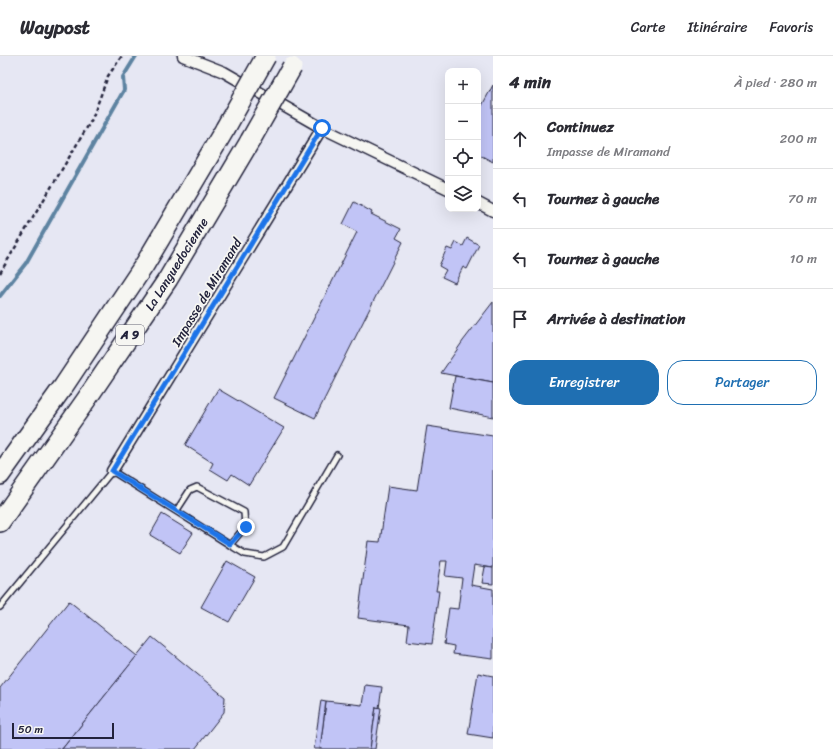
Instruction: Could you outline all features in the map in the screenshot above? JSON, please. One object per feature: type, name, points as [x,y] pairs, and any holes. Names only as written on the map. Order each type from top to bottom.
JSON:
[{"type":"highway","name":"La Languedocienne","points":[[0,475],[63,387],[145,264],[225,129],[266,56]]},
{"type":"highway","name":"La Languedocienne","points":[[0,522],[86,400],[168,279],[250,141],[295,61]]},
{"type":"street","points":[[183,56],[224,72],[322,128],[445,188]]},
{"type":"street","name":"Impasse de Miramand","points":[[112,471],[322,128]]},
{"type":"street","points":[[481,205],[493,211]]},
{"type":"lane","points":[[0,607],[112,471],[177,510],[245,554],[264,557],[283,548],[337,455]]},
{"type":"lane","points":[[177,510],[190,490],[197,487],[244,512],[246,527],[230,544]]},
{"type":"path","points":[[0,273],[92,119],[108,76],[122,56]]},
{"type":"building","points":[[493,85],[493,162],[481,156],[481,107]]},
{"type":"building","points":[[354,202],[372,212],[371,214],[401,229],[396,238],[403,242],[315,418],[274,398],[357,232],[343,224]]},
{"type":"building","points":[[467,238],[479,245],[467,269],[463,267],[455,283],[442,277],[446,270],[439,266],[447,248],[452,250],[456,242],[463,246]]},
{"type":"building","points":[[493,302],[493,383],[441,373],[463,341]]},
{"type":"building","points":[[455,376],[493,383],[493,417],[449,408]]},
{"type":"building","points":[[218,389],[284,428],[249,485],[232,474],[228,480],[210,469],[213,463],[185,445]]},
{"type":"building","points":[[427,426],[493,436],[493,568],[474,565],[471,585],[493,589],[493,659],[453,654],[454,646],[444,644],[449,608],[458,609],[462,578],[445,576],[447,561],[441,561],[436,591],[439,591],[432,644],[407,641],[409,625],[358,618],[368,541],[380,542],[388,486],[417,490]]},
{"type":"building","points":[[162,514],[193,533],[180,553],[150,535]]},
{"type":"building","points":[[227,561],[255,577],[229,622],[201,607]]},
{"type":"building","points":[[485,567],[493,568],[493,584],[482,583]]},
{"type":"building","points":[[69,601],[137,656],[62,749],[0,749],[0,688]]},
{"type":"building","points":[[152,637],[225,697],[224,712],[195,749],[62,749]]},
{"type":"building","points":[[478,673],[493,676],[493,738],[468,734]]},
{"type":"building","points":[[365,685],[382,687],[379,708],[376,707],[370,749],[320,749],[326,701],[362,705]]},
{"type":"building","points":[[321,700],[326,701],[320,749],[314,749]]},
{"type":"building","points":[[376,707],[381,708],[375,749],[370,749]]},
{"type":"waterway","points":[[0,296],[26,263],[124,90],[123,77],[136,56]]},
{"type":"route","points":[[246,527],[230,544],[112,471],[322,128]]}]
